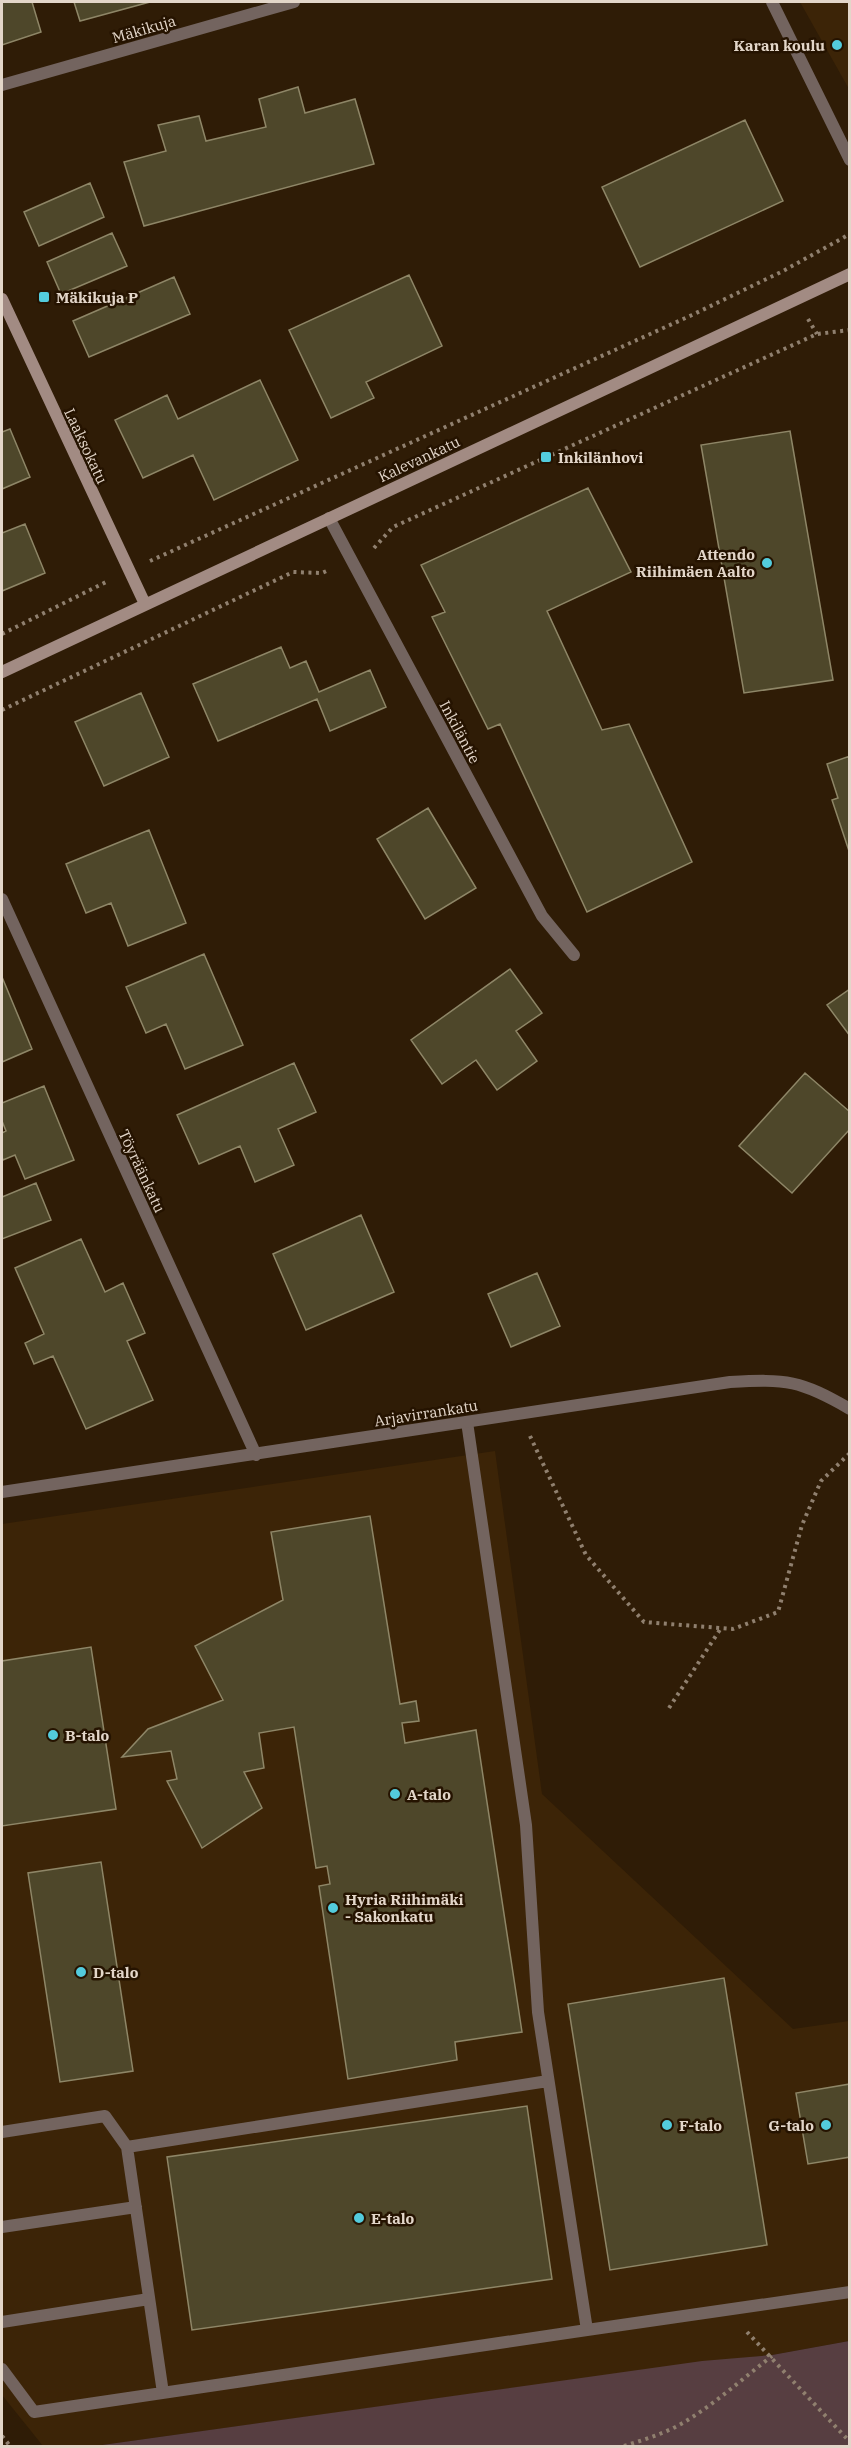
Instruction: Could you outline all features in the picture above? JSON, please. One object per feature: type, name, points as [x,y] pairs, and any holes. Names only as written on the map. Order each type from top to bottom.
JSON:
[{"type":"street","name":"Mäkikuja","points":[[2,85],[294,2]]},
{"type":"street","points":[[772,2],[849,160]]},
{"type":"street","name":"Kalevankatu","points":[[2,672],[849,274]]},
{"type":"street","name":"Laaksokatu","points":[[2,299],[145,604]]},
{"type":"street","name":"Inkiläntie","points":[[329,518],[542,916],[574,954]]},
{"type":"street","name":"Töyräänkatu","points":[[2,899],[256,1455]]},
{"type":"street","name":"Arjavirrankatu","points":[[2,1492],[730,1382],[775,1379],[799,1383],[849,1409]]},
{"type":"street","points":[[467,1422],[526,1825],[538,2012],[587,2330]]},
{"type":"street","points":[[127,2147],[548,2081]]},
{"type":"street","points":[[2,2132],[105,2116],[127,2147],[163,2393]]},
{"type":"street","points":[[2,2227],[136,2207]]},
{"type":"street","points":[[2,2369],[34,2412],[849,2292]]},
{"type":"street","points":[[2,2322],[149,2300]]},
{"type":"path","points":[[2,634],[128,571],[692,315],[783,271],[849,234]]},
{"type":"path","points":[[2,710],[293,572],[322,573],[377,546],[393,527],[817,334],[849,330]]},
{"type":"path","points":[[520,1414],[586,1555],[644,1622],[733,1629],[778,1612],[802,1525],[821,1481],[849,1453]]},
{"type":"path","points":[[669,1708],[721,1628]]},
{"type":"path","points":[[726,2310],[772,2355],[849,2442]]},
{"type":"path","points":[[624,2446],[661,2434],[682,2424],[772,2355]]},
{"type":"path","points":[[2,2436],[10,2446]]},
{"type":"shaded area","name":"Karan koulu","points":[[800,2],[849,2],[849,89]]},
{"type":"shaded area","name":"Hyria Riihimäki - Sakonkatu","points":[[495,1451],[542,1794],[793,2029],[849,2021],[849,2341],[772,2355],[702,2362],[95,2446],[43,2446],[2,2395],[2,1524]]},
{"type":"shaded area","points":[[849,2341],[849,2446],[95,2446],[702,2361],[772,2355]]},
{"type":"building","points":[[2,2],[32,2],[41,32],[2,45]]},
{"type":"building","points":[[74,2],[150,2],[80,21]]},
{"type":"building","points":[[298,87],[305,113],[355,99],[374,164],[144,226],[124,162],[166,151],[158,125],[199,116],[206,141],[266,127],[259,99]]},
{"type":"building","points":[[745,120],[783,201],[640,267],[602,187]]},
{"type":"building","points":[[90,183],[104,217],[39,246],[24,212]]},
{"type":"building","points":[[112,233],[127,266],[61,294],[47,262]]},
{"type":"building","points":[[409,275],[442,346],[366,382],[374,398],[331,418],[289,330]]},
{"type":"building","points":[[174,277],[190,314],[89,357],[73,321]]},
{"type":"building","points":[[260,380],[298,460],[214,500],[193,455],[143,478],[115,420],[167,395],[178,419]]},
{"type":"building","points":[[10,429],[30,477],[2,489],[2,432]]},
{"type":"building","name":"Attendo Riihimäen Aalto","points":[[790,431],[833,680],[744,693],[701,445]]},
{"type":"building","points":[[588,488],[631,572],[547,611],[602,730],[629,724],[692,862],[587,912],[500,724],[488,729],[432,617],[445,612],[421,565]]},
{"type":"building","points":[[25,524],[45,573],[2,591],[2,533]]},
{"type":"building","points":[[281,647],[290,668],[306,661],[319,692],[370,670],[386,707],[330,731],[317,699],[218,741],[193,684]]},
{"type":"building","points":[[141,693],[169,757],[104,786],[75,722]]},
{"type":"building","points":[[850,756],[850,854],[832,800],[838,798],[827,764]]},
{"type":"building","points":[[428,808],[476,888],[425,919],[377,839]]},
{"type":"building","points":[[149,830],[186,923],[128,946],[111,903],[86,913],[66,864]]},
{"type":"building","points":[[204,954],[243,1045],[185,1069],[166,1024],[146,1033],[126,987]]},
{"type":"building","points":[[510,969],[542,1013],[516,1031],[537,1061],[497,1090],[476,1060],[442,1084],[411,1040]]},
{"type":"building","points":[[2,977],[32,1049],[2,1062]]},
{"type":"building","points":[[850,989],[850,1036],[827,1005]]},
{"type":"building","points":[[294,1063],[316,1112],[278,1129],[294,1165],[255,1182],[240,1146],[199,1164],[177,1115]]},
{"type":"building","points":[[805,1073],[850,1112],[850,1129],[792,1193],[739,1146]]},
{"type":"building","points":[[44,1086],[74,1160],[25,1179],[15,1155],[3,1160],[2,1157],[2,1133],[6,1131],[2,1121],[2,1103]]},
{"type":"building","points":[[36,1183],[51,1220],[2,1239],[2,1197]]},
{"type":"building","points":[[361,1215],[394,1292],[306,1330],[273,1254]]},
{"type":"building","points":[[81,1239],[105,1292],[123,1283],[145,1333],[127,1341],[153,1400],[86,1429],[53,1356],[34,1364],[25,1343],[44,1334],[15,1268]]},
{"type":"building","points":[[537,1273],[560,1326],[511,1347],[488,1294]]},
{"type":"building","name":"A-talo","points":[[370,1516],[400,1704],[416,1701],[419,1721],[402,1723],[405,1743],[476,1730],[522,2032],[455,2042],[457,2060],[348,2079],[319,1886],[330,1884],[327,1866],[316,1868],[294,1727],[259,1733],[264,1768],[244,1772],[262,1808],[202,1848],[167,1781],[177,1779],[171,1751],[122,1757],[148,1729],[223,1700],[195,1646],[283,1600],[271,1532]]},
{"type":"building","name":"B-talo","points":[[91,1647],[116,1809],[2,1826],[2,1661]]},
{"type":"building","name":"D-talo","points":[[101,1862],[133,2071],[60,2082],[28,1873]]},
{"type":"building","name":"F-talo","points":[[724,1978],[767,2245],[610,2270],[568,2004]]},
{"type":"building","name":"G-talo","points":[[850,2084],[850,2157],[808,2164],[796,2093]]},
{"type":"building","name":"E-talo","points":[[527,2106],[552,2279],[192,2330],[167,2157]]},
{"type":"place","name":"Karan koulu","points":[[837,45]]},
{"type":"place","name":"Mäkikuja P","points":[[44,297]]},
{"type":"place","name":"Inkilänhovi","points":[[546,457]]},
{"type":"place","name":"Attendo Riihimäen Aalto","points":[[767,563]]},
{"type":"place","name":"B-talo","points":[[53,1735]]},
{"type":"place","name":"A-talo","points":[[395,1794]]},
{"type":"place","name":"Hyria Riihimäki - Sakonkatu","points":[[333,1908]]},
{"type":"place","name":"D-talo","points":[[81,1972]]},
{"type":"place","name":"F-talo","points":[[667,2125]]},
{"type":"place","name":"G-talo","points":[[826,2125]]},
{"type":"place","name":"E-talo","points":[[359,2218]]}]
